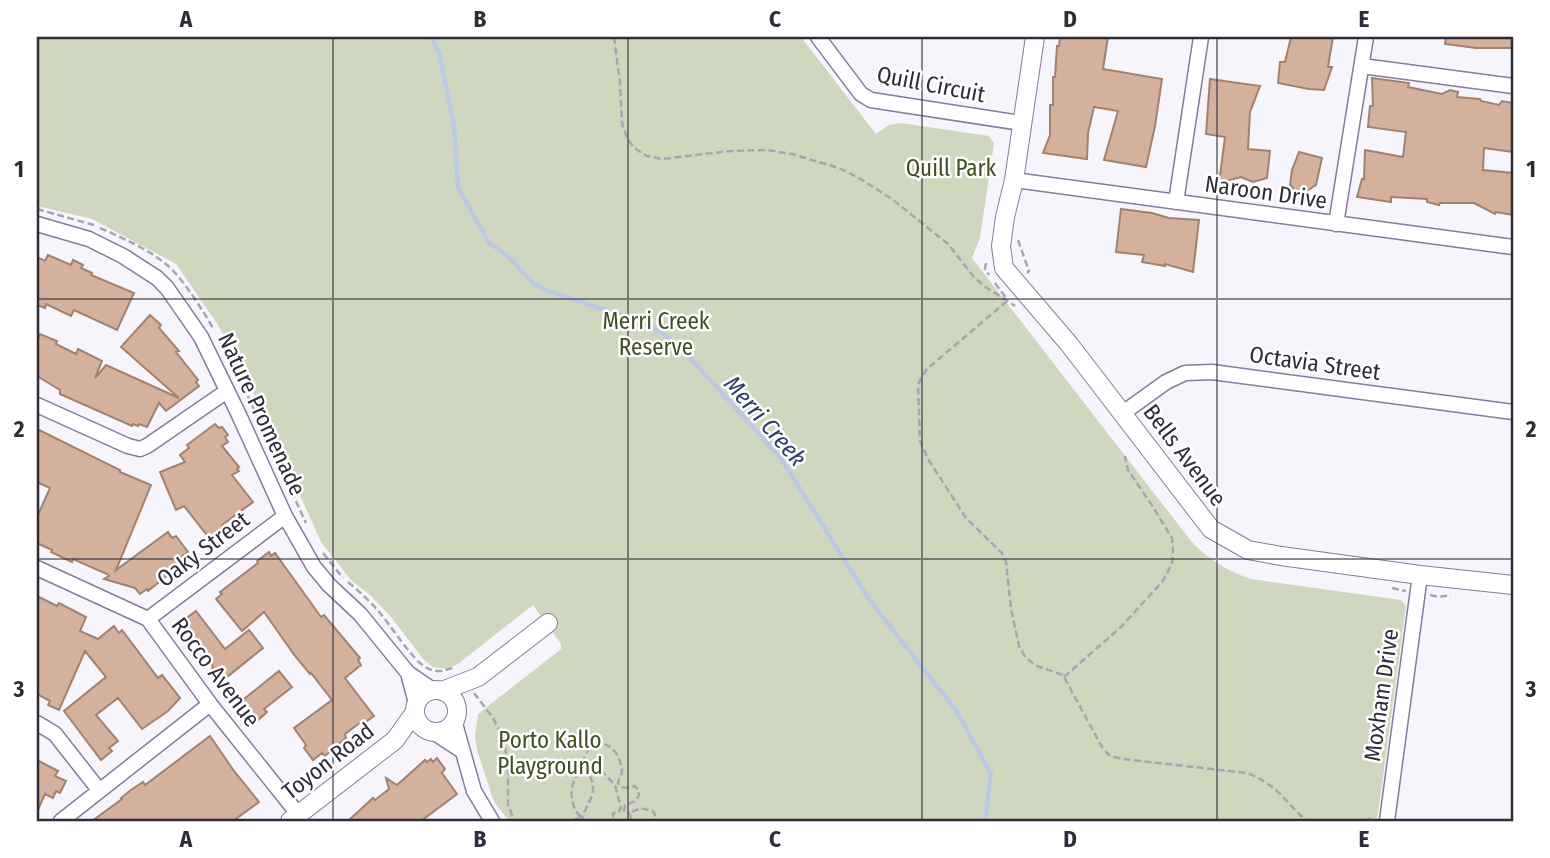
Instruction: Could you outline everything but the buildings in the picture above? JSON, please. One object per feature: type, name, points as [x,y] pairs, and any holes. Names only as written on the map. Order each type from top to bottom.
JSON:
[{"type":"street","name":"Quill Circuit","points":[[818,37],[862,94],[871,100],[1021,123]]},
{"type":"street","points":[[1005,217],[1014,180],[1035,37]]},
{"type":"street","points":[[1176,202],[1201,37]]},
{"type":"street","points":[[1336,224],[1366,37]]},
{"type":"street","points":[[1362,66],[1513,86]]},
{"type":"street","name":"Naroon Drive","points":[[1014,180],[1513,247]]},
{"type":"street","name":"Bells Avenue","points":[[1005,217],[1001,246],[1004,268],[1069,344],[1212,529],[1248,550],[1418,584],[1513,585]]},
{"type":"street","name":"Nature Promenade","points":[[37,224],[89,239],[123,256],[167,288],[201,337],[285,516],[314,567],[360,614],[408,673],[438,690]]},
{"type":"street","name":"Octavia Street","points":[[1122,413],[1166,382],[1185,373],[1212,372],[1513,412]]},
{"type":"street","points":[[37,404],[119,443],[140,449],[227,391]]},
{"type":"street","name":"Oaky Street","points":[[148,619],[285,516]]},
{"type":"street","name":"Rocco Avenue","points":[[37,568],[148,619],[294,818]]},
{"type":"street","name":"Moxham Drive","points":[[1387,821],[1418,584]]},
{"type":"street","points":[[431,731],[446,729],[476,685],[548,623]]},
{"type":"street","name":"Nature Promenade","points":[[408,673],[415,708]]},
{"type":"street","points":[[462,751],[419,724],[415,708],[423,694],[476,685]]},
{"type":"street","points":[[438,690],[452,698],[462,751],[474,791],[492,821]]},
{"type":"street","points":[[61,821],[210,704]]},
{"type":"street","name":"Toyon Road","points":[[294,818],[395,740],[415,708]]},
{"type":"street","points":[[37,723],[55,734],[99,790]]},
{"type":"street","name":"Toyon Road","points":[[395,740],[431,731]]},
{"type":"path","points":[[614,37],[622,123],[634,148],[647,156],[662,159],[730,151],[767,150],[792,154],[839,168],[892,199],[948,244],[984,286],[1016,306]]},
{"type":"path","points":[[1005,217],[1016,234],[1029,271],[1017,283],[1008,301],[927,369],[918,385],[920,441],[928,459],[967,518],[1002,553],[1006,562],[1011,609],[1019,646],[1026,658],[1037,666],[1064,677],[1110,756],[1247,774],[1264,780],[1308,821]]},
{"type":"path","points":[[1064,677],[1121,627],[1162,582],[1172,564],[1172,538],[1128,470],[1125,456]]},
{"type":"path","points":[[1385,586],[1403,591],[1418,584],[1439,597],[1459,593]]},
{"type":"path","points":[[476,685],[503,738],[508,763],[508,804],[514,821]]},
{"type":"path","points":[[584,820],[594,785],[583,763],[591,747],[603,744],[615,751],[623,769],[617,784],[623,810]]},
{"type":"path","points":[[584,820],[573,805],[573,789],[577,774],[585,768],[597,766],[621,787],[634,786],[638,789],[636,801],[625,805],[618,813],[613,813],[613,821]]},
{"type":"path","points":[[623,810],[630,813],[647,808],[653,811],[659,821]]},
{"type":"path","points":[[630,813],[631,821]]},
{"type":"path","points":[[575,821],[584,820]]},
{"type":"green space","name":"Merri Creek Reserve","points":[[37,37],[801,37],[876,134],[889,125],[901,123],[989,136],[994,143],[980,238],[972,258],[1191,541],[1218,564],[1251,579],[1401,600],[1406,606],[1377,821],[509,821],[494,802],[477,750],[475,736],[478,714],[561,649],[561,644],[533,605],[458,664],[447,669],[433,667],[424,660],[391,617],[351,580],[321,542],[256,398],[218,325],[176,264],[92,219],[37,206]]},
{"type":"waterway","name":"Merri Creek","points":[[431,37],[439,53],[454,126],[458,187],[489,243],[508,256],[535,285],[644,323],[663,333],[695,363],[782,460],[870,601],[956,710],[991,774],[985,821]]},
{"type":"park label","name":"Quill Park","points":[[951,168]]},
{"type":"park label","name":"Porto Kallo Playground","points":[[550,753]]}]
